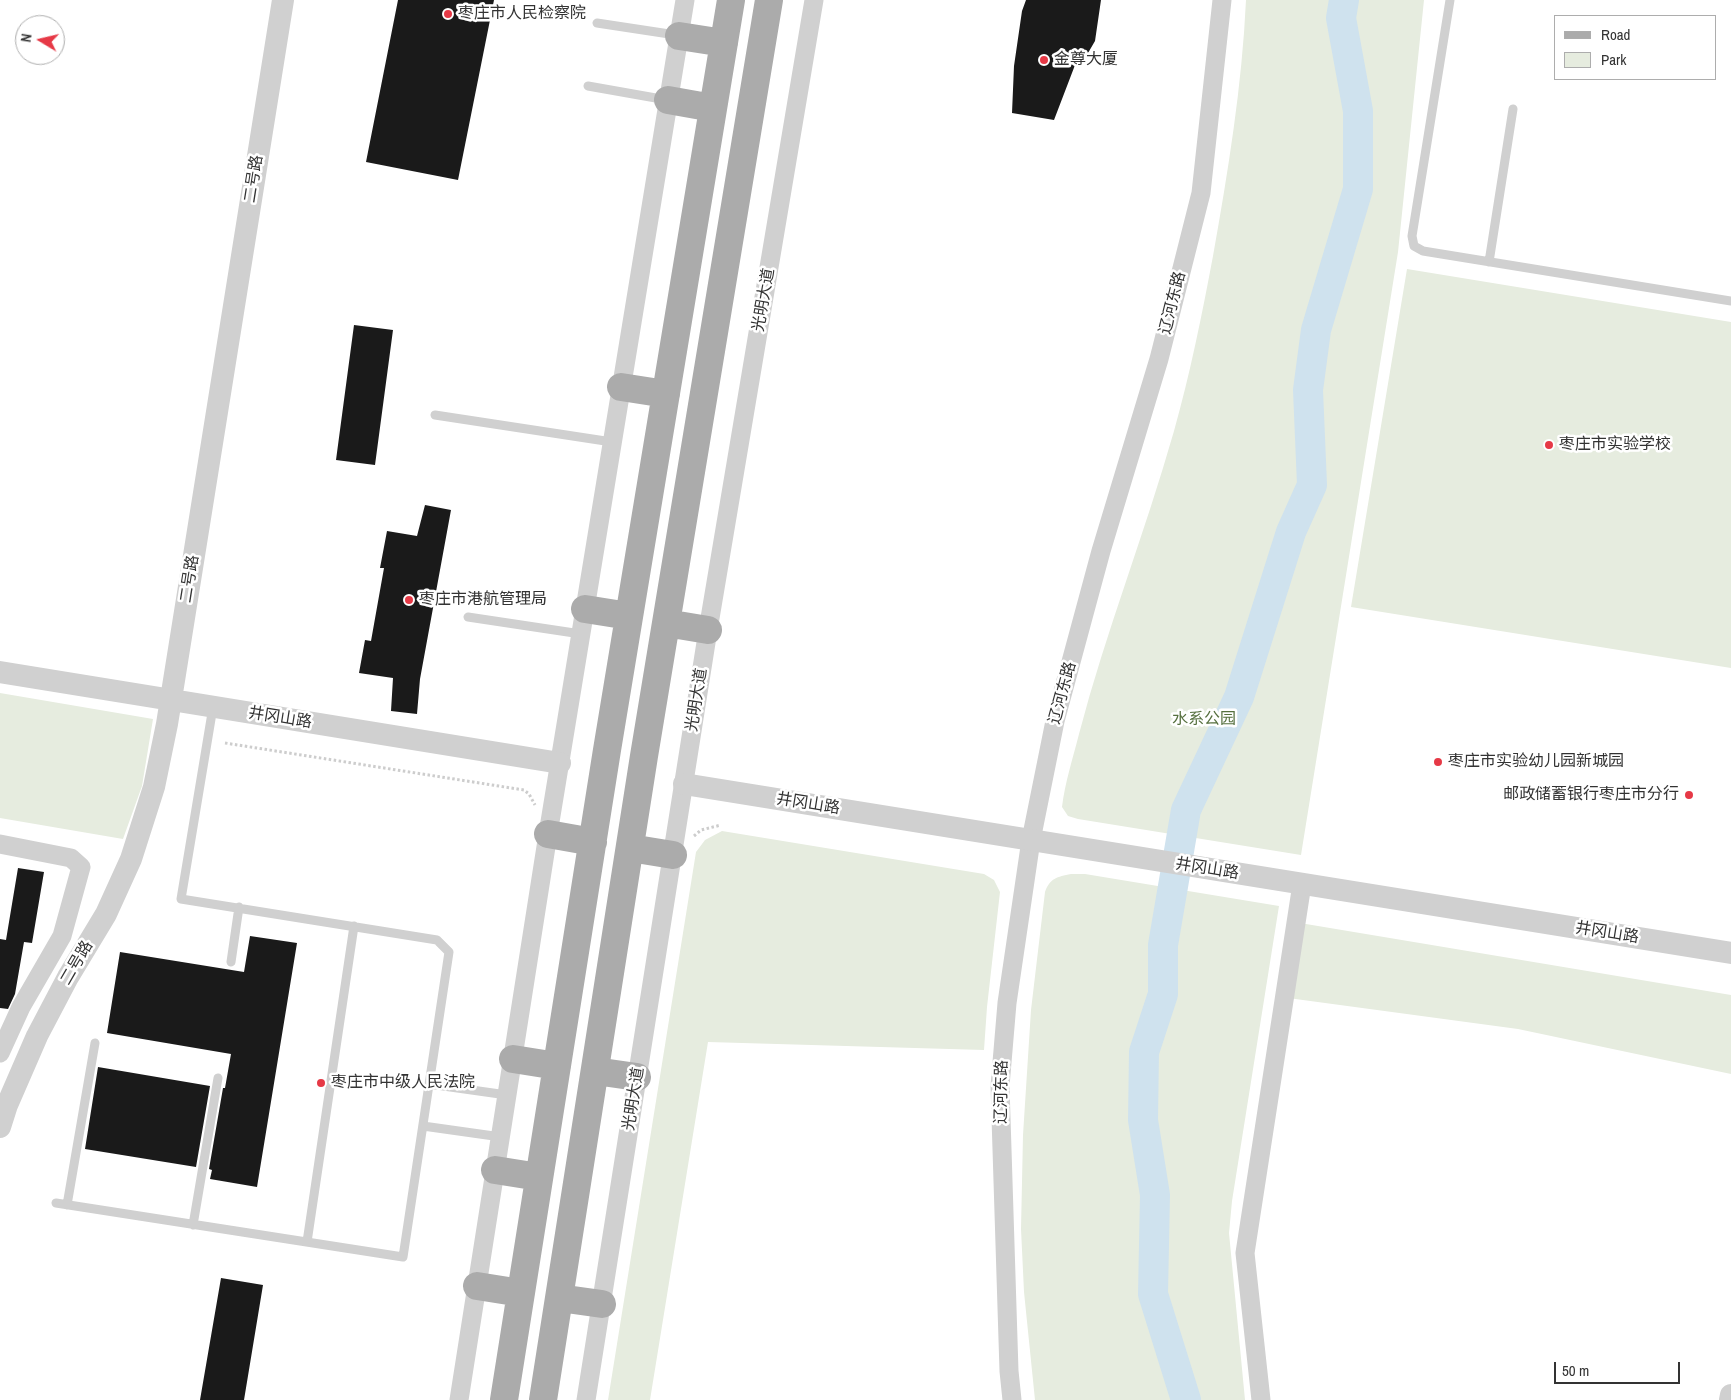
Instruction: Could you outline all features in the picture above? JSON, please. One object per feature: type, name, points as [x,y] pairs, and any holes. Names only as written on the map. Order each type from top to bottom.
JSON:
[{"type":"main road","points":[[504,1400],[731,0]]},
{"type":"main road","points":[[543,1400],[666,623],[769,0]]},
{"type":"main road","points":[[679,36],[724,43]]},
{"type":"main road","points":[[668,100],[713,108]]},
{"type":"main road","points":[[621,387],[666,394]]},
{"type":"main road","points":[[583,622],[630,616]]},
{"type":"main road","points":[[666,623],[708,630]]},
{"type":"main road","points":[[548,834],[593,842]]},
{"type":"main road","points":[[630,848],[681,848]]},
{"type":"main road","points":[[513,1059],[557,1066]]},
{"type":"main road","points":[[595,1071],[637,1077]]},
{"type":"main road","points":[[495,1170],[539,1177]]},
{"type":"main road","points":[[477,1286],[521,1293]]},
{"type":"main road","points":[[559,1298],[602,1304]]},
{"type":"street","name":"二号路","points":[[0,1127],[7,1105],[38,1036],[68,977],[106,914],[131,859],[154,787],[171,700],[283,0]]},
{"type":"street","points":[[459,1400],[548,834],[685,0]]},
{"type":"street","name":"光明大道","points":[[586,1400],[637,1077],[681,848],[684,784],[708,630],[814,0]]},
{"type":"street","name":"辽河东路","points":[[1012,1400],[1009,1370],[1000,1086],[1007,1003],[1031,840],[1055,721],[1101,551],[1159,359],[1201,193],[1222,0]]},
{"type":"street","name":"井冈山路","points":[[0,672],[560,763]]},
{"type":"street","name":"井冈山路","points":[[684,784],[1731,953]]},
{"type":"street","points":[[0,844],[71,858],[81,867],[62,936],[21,1007],[5,1030],[0,1053]]},
{"type":"street","points":[[1261,1400],[1245,1253],[1302,884]]},
{"type":"street","points":[[1730,1400],[1731,1395]]},
{"type":"lane","points":[[1450,0],[1412,236],[1414,246],[1423,251],[1731,301]]},
{"type":"lane","points":[[598,23],[679,36]]},
{"type":"lane","points":[[588,86],[668,100]]},
{"type":"lane","points":[[1489,262],[1513,109]]},
{"type":"lane","points":[[435,415],[612,442]]},
{"type":"lane","points":[[468,617],[583,622]]},
{"type":"lane","points":[[56,1203],[403,1257],[449,952],[437,940],[182,899],[213,707]]},
{"type":"lane","points":[[230,962],[239,908]]},
{"type":"lane","points":[[307,1242],[354,926]]},
{"type":"lane","points":[[67,1205],[95,1043]]},
{"type":"lane","points":[[193,1225],[218,1078]]},
{"type":"lane","points":[[430,1084],[507,1095]]},
{"type":"lane","points":[[423,1126],[501,1138]]},
{"type":"path","points":[[224,743],[524,790],[536,808]]},
{"type":"path","points":[[681,848],[701,830],[720,825]]},
{"type":"green space","name":"水系公园","points":[[1246,0],[1424,0],[1398,252],[1301,855],[1078,819],[1068,816],[1062,807],[1069,770],[1090,696],[1180,410],[1213,256],[1229,161],[1238,97]]},
{"type":"green space","points":[[1407,269],[1731,322],[1731,668],[1351,607]]},
{"type":"green space","points":[[0,693],[153,719],[142,786],[123,839],[0,818]]},
{"type":"green space","points":[[722,831],[984,874],[994,880],[1000,892],[984,1050],[708,1042],[650,1400],[608,1400],[696,852],[705,840]]},
{"type":"green space","points":[[1071,874],[1085,874],[1279,906],[1232,1201],[1229,1233],[1245,1400],[1035,1400],[1024,1292],[1021,1229],[1023,1135],[1031,1010],[1045,892],[1052,881]]},
{"type":"green space","points":[[1300,923],[1731,995],[1731,1074],[1518,1029],[1288,998]]},
{"type":"building","points":[[398,0],[494,0],[458,180],[366,162]]},
{"type":"building","name":"金尊大厦","points":[[1026,0],[1101,0],[1095,41],[1088,53],[1080,52],[1054,120],[1012,113],[1014,66],[1022,11]]},
{"type":"building","points":[[354,325],[393,330],[375,465],[336,460]]},
{"type":"building","points":[[425,505],[451,510],[420,679],[417,714],[391,711],[393,678],[359,673],[365,640],[371,641],[384,568],[380,568],[387,531],[417,536]]},
{"type":"building","points":[[18,868],[44,872],[32,943],[24,942],[15,994],[8,1009],[0,1008],[0,939],[6,940]]},
{"type":"building","points":[[250,936],[297,943],[257,1187],[210,1179],[212,1170],[209,1169],[231,1054],[107,1033],[120,952],[244,972]]},
{"type":"building","points":[[98,1067],[210,1086],[196,1167],[85,1149]]},
{"type":"building","points":[[221,1278],[263,1285],[244,1400],[200,1400]]},
{"type":"waterway","points":[[1186,1400],[1153,1294],[1155,1195],[1143,1120],[1144,1052],[1163,994],[1163,945],[1186,810],[1239,697],[1291,532],[1312,485],[1308,390],[1316,330],[1358,189],[1358,111],[1341,18],[1344,0]]},
{"type":"place","name":"枣庄市人民检察院","points":[[448,14]]},
{"type":"place","name":"金尊大厦","points":[[1044,60]]},
{"type":"place","name":"枣庄市实验学校","points":[[1549,445]]},
{"type":"place","name":"枣庄市港航管理局","points":[[409,600]]},
{"type":"place","name":"枣庄市实验幼儿园新城园","points":[[1438,762]]},
{"type":"place","name":"邮政储蓄银行枣庄市分行","points":[[1689,795]]},
{"type":"place","name":"枣庄市中级人民法院","points":[[321,1083]]}]
